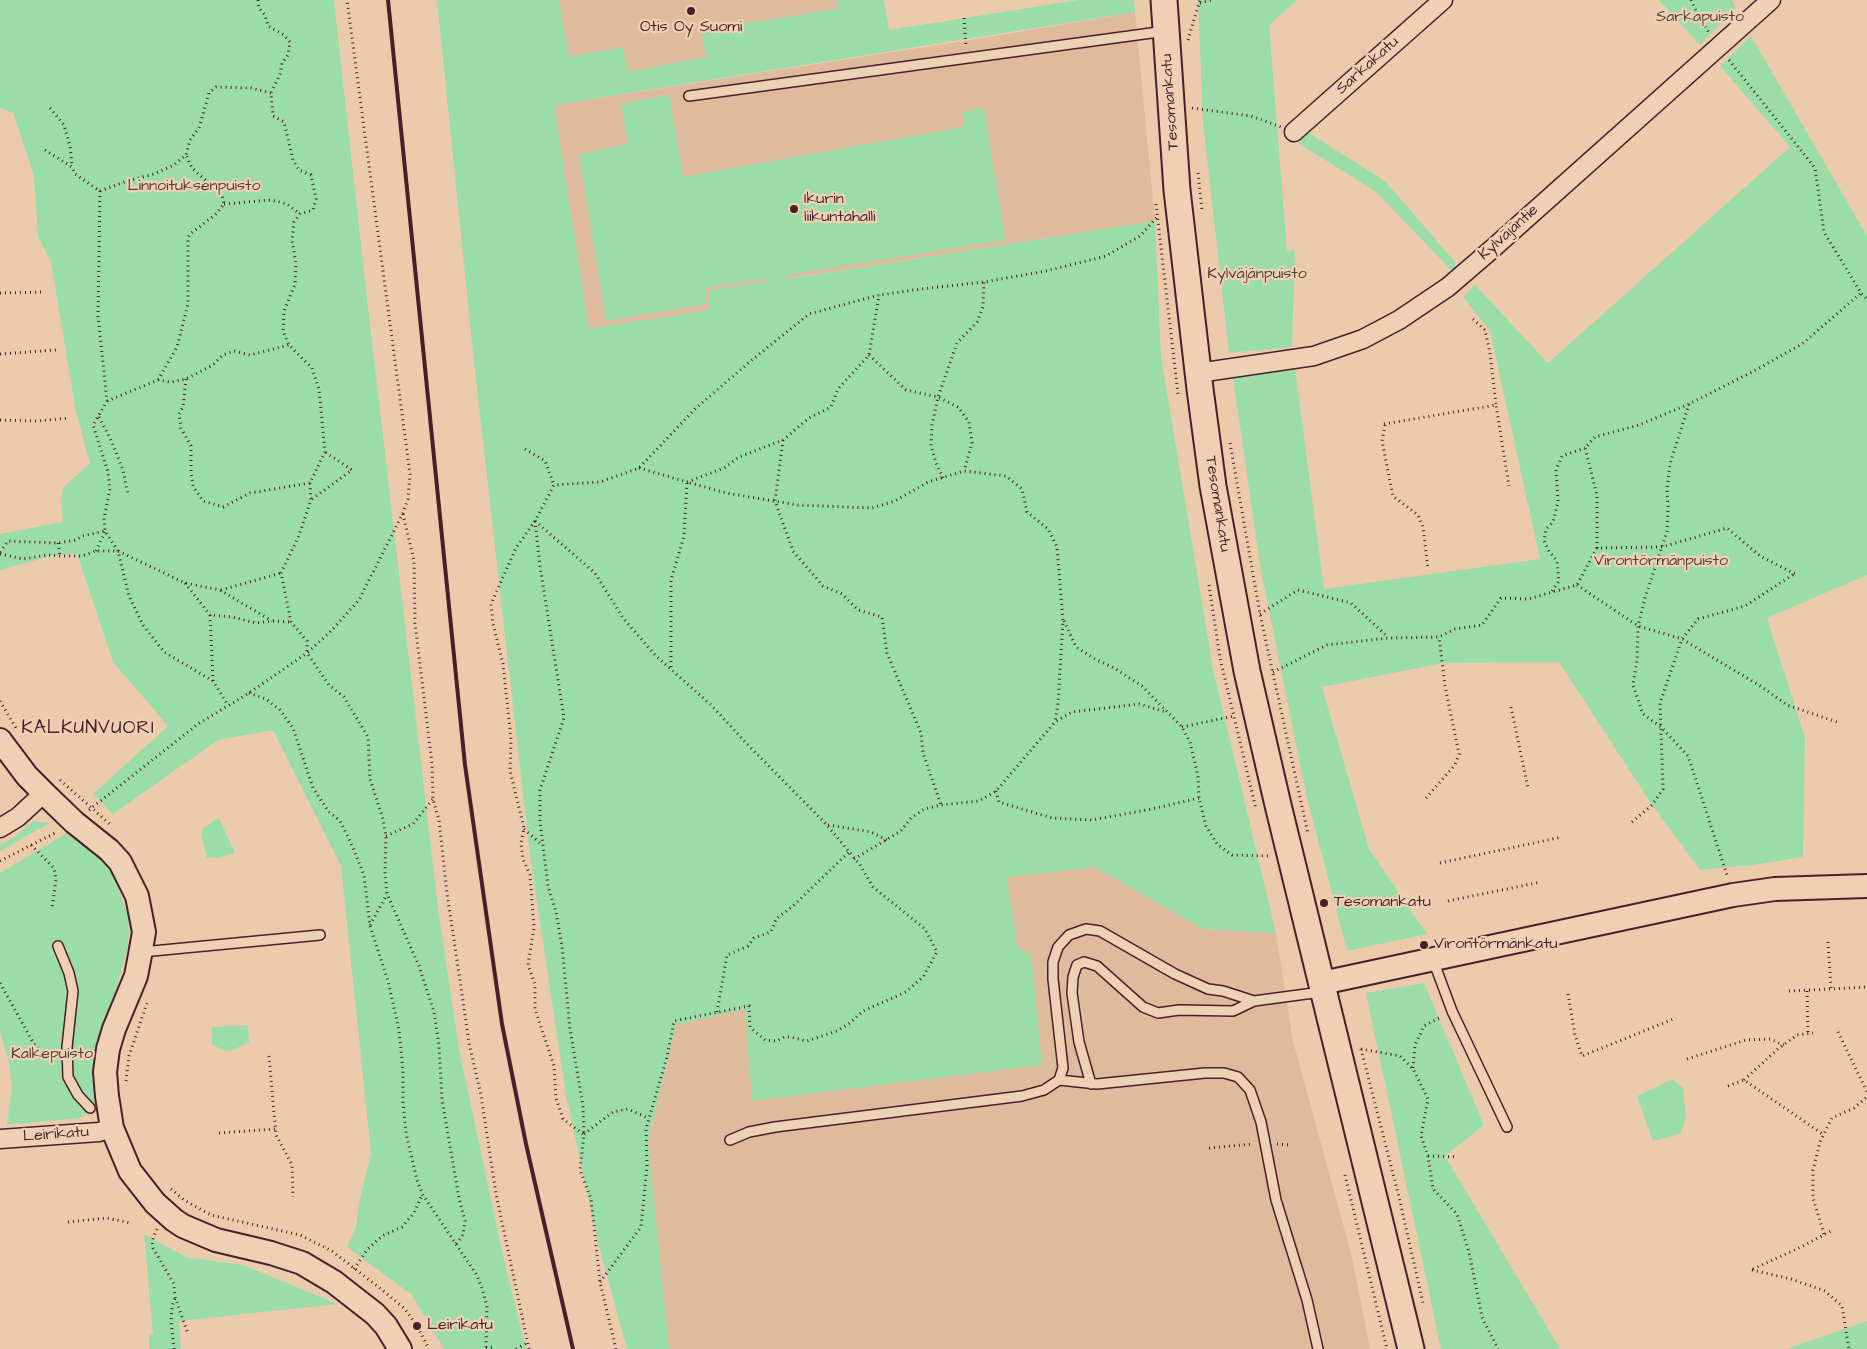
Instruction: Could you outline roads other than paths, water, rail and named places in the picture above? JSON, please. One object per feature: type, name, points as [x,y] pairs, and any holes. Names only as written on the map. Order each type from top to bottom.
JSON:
[{"type":"main road","name":"Tesomankatu","points":[[1164,0],[1180,33],[1177,190],[1213,486],[1246,671],[1411,1349]]},
{"type":"street","name":"Sarkakatu","points":[[1294,132],[1443,0]]},
{"type":"street","name":"Kylväjäntie","points":[[1198,372],[1314,356],[1363,339],[1399,320],[1448,287],[1771,0]]},
{"type":"street","points":[[9,736],[27,776],[74,822],[109,850],[120,862],[137,896],[144,932],[141,952],[136,976],[114,1029],[108,1049],[105,1072],[106,1096],[112,1128],[130,1171],[146,1194],[174,1220],[216,1240],[283,1256],[302,1263],[334,1282],[376,1314],[400,1349]]},
{"type":"street","points":[[0,828],[18,817],[44,794]]},
{"type":"street","points":[[1323,988],[1432,960],[1733,895],[1783,888],[1867,886]]},
{"type":"street","name":"Leirikatu","points":[[0,1139],[99,1132],[112,1128]]},
{"type":"lane","points":[[689,96],[967,57],[1180,33]]},
{"type":"lane","points":[[730,1140],[749,1132],[775,1127],[1022,1096],[1044,1090],[1059,1080],[1063,1068],[1053,980],[1054,962],[1058,947],[1069,935],[1086,929],[1100,931],[1175,974],[1208,989],[1223,991],[1254,1002]]},
{"type":"lane","points":[[141,952],[320,935]]},
{"type":"lane","points":[[58,946],[69,973],[73,991],[67,1047],[68,1077],[78,1095],[90,1108]]},
{"type":"lane","points":[[1432,960],[1452,1011],[1506,1127]]},
{"type":"lane","points":[[1091,1084],[1079,1042],[1072,992],[1073,976],[1078,965],[1084,962],[1098,966],[1143,1007],[1158,1013],[1179,1010],[1233,1011],[1254,1002],[1323,988]]},
{"type":"lane","points":[[1059,1080],[1091,1084],[1205,1073],[1224,1073],[1238,1077],[1250,1090],[1261,1122],[1276,1200],[1307,1300],[1318,1349]]},
{"type":"railway","points":[[388,0],[465,765],[502,1024],[526,1144],[573,1349]]},
{"type":"place","name":"Otis Oy Suomi","points":[[691,11]]},
{"type":"place","name":"Ikurin liikuntahalli","points":[[794,209]]},
{"type":"place","name":"Tesomankatu","points":[[1324,903]]},
{"type":"place","name":"Virontörmänkatu","points":[[1424,945]]},
{"type":"place","name":"Leirikatu","points":[[417,1326]]},
{"type":"district","name":"KALKUNVUORI","points":[[88,729]]},
{"type":"park label","name":"Sarkapuisto","points":[[1700,18]]},
{"type":"park label","name":"Linnoituksenpuisto","points":[[194,187]]},
{"type":"park label","name":"Kylväjänpuisto","points":[[1257,275]]},
{"type":"park label","name":"Virontörmänpuisto","points":[[1661,562]]},
{"type":"park label","name":"Kalkepuisto","points":[[52,1055]]}]
